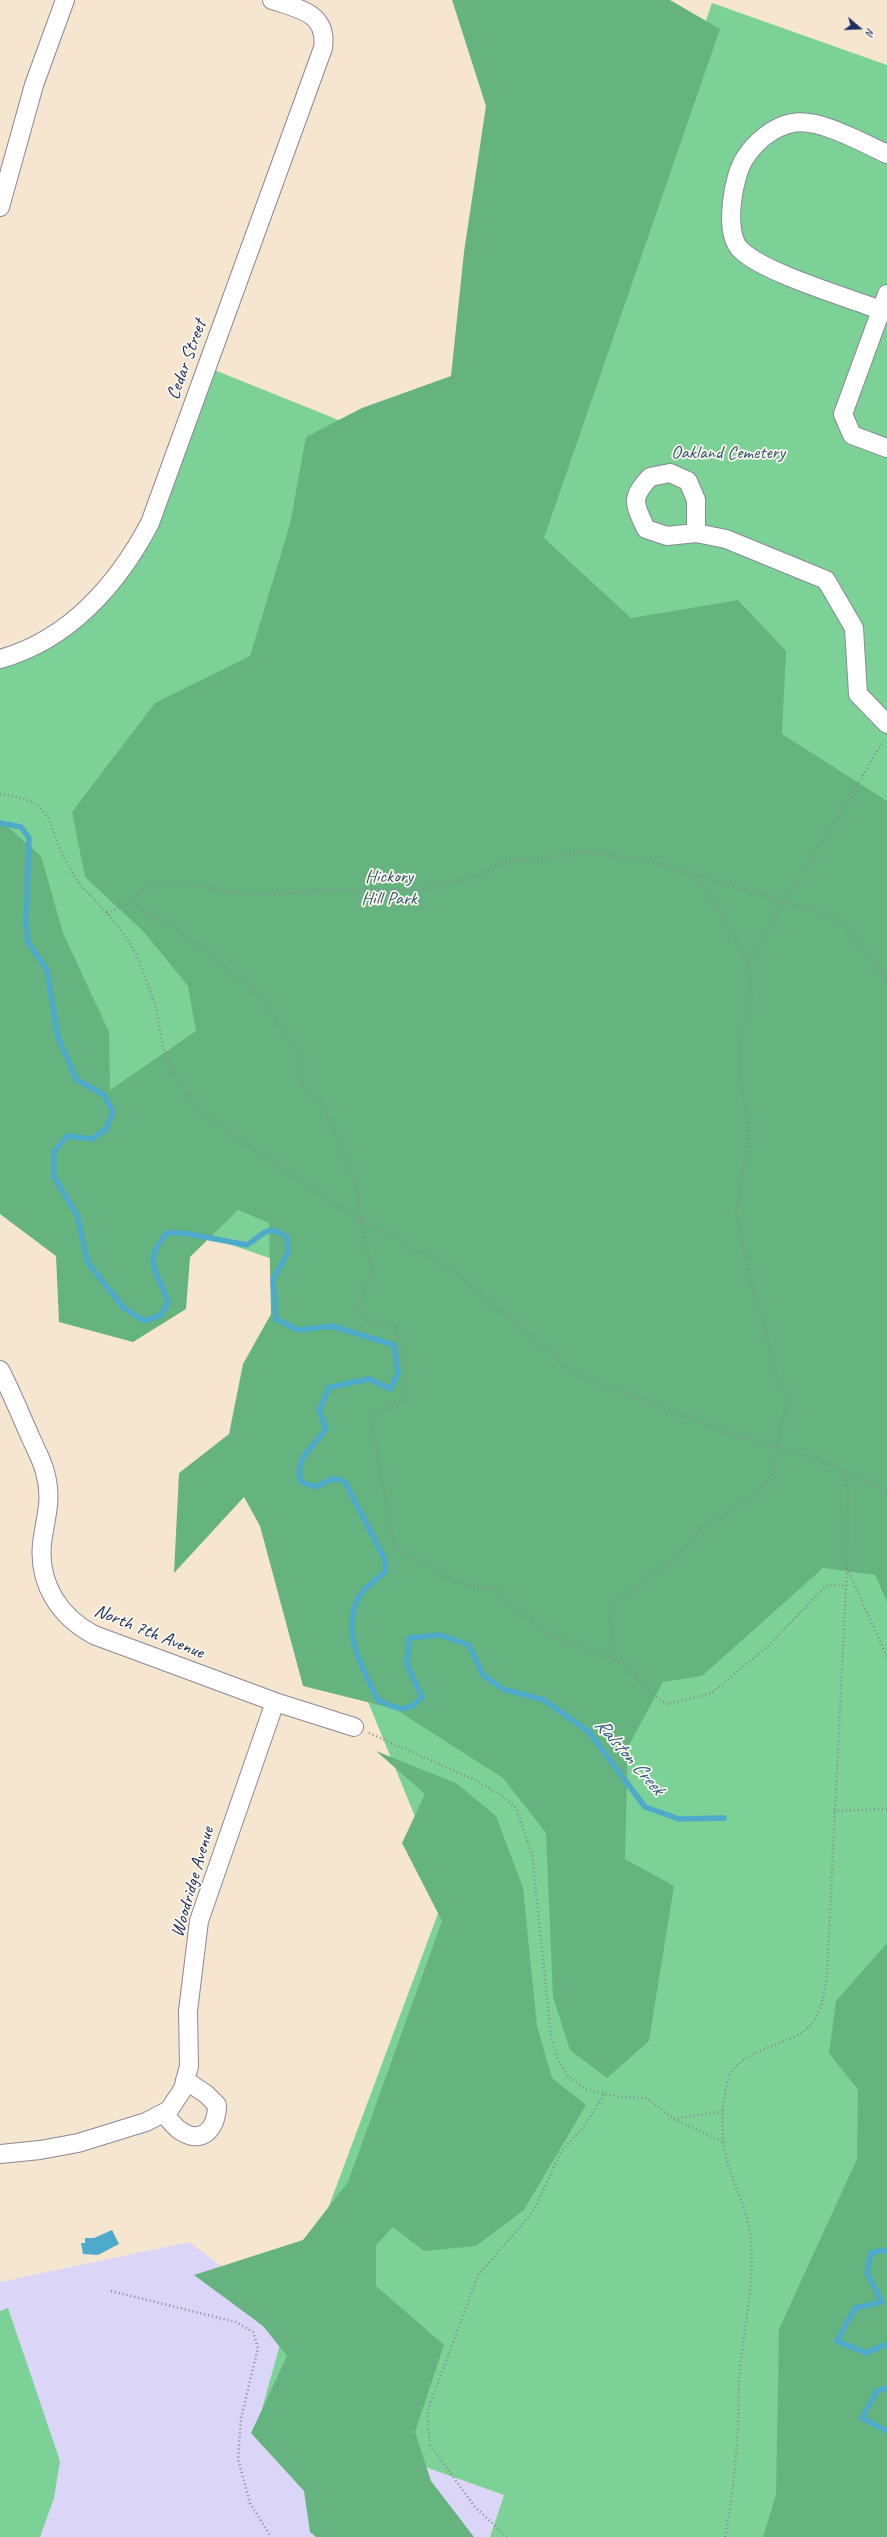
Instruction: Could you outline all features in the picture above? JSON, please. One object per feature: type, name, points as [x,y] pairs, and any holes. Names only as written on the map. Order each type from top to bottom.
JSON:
[{"type":"street","points":[[0,207],[34,85],[65,0]]},
{"type":"street","name":"Cedar Street","points":[[0,659],[36,644],[65,627],[91,606],[115,581],[134,553],[150,524],[323,48],[325,37],[322,25],[315,17],[272,0]]},
{"type":"street","points":[[880,310],[764,266],[738,247],[730,224],[732,197],[744,158],[765,135],[793,123],[824,126],[887,154]]},
{"type":"street","points":[[887,294],[843,414],[852,436],[887,448]]},
{"type":"street","points":[[696,533],[726,539],[826,580],[854,628],[858,694],[887,724]]},
{"type":"street","name":"North 7th Avenue","points":[[0,1370],[45,1472],[49,1494],[48,1516],[42,1544],[42,1562],[46,1583],[55,1602],[69,1618],[94,1635],[275,1702],[354,1727]]},
{"type":"street","name":"Woodridge Avenue","points":[[0,2154],[40,2150],[78,2143],[146,2122],[169,2110],[183,2089],[189,2066],[189,2004],[199,1921],[275,1702]]},
{"type":"street","points":[[164,2113],[178,2129],[190,2135],[201,2136],[211,2130],[217,2118],[217,2105],[206,2094],[185,2080]]},
{"type":"path","points":[[749,964],[783,902],[842,811],[887,734]]},
{"type":"path","points":[[0,794],[23,798],[38,805],[49,819],[62,855],[80,885],[107,913],[139,960],[156,1008],[163,1047],[172,1072],[196,1108],[233,1136],[361,1220],[391,1235],[406,1247],[426,1254],[459,1276],[566,1367],[594,1383],[631,1394],[722,1431],[838,1468],[845,1475],[848,1491],[847,1568],[827,1972],[823,2003],[813,2024],[804,2031],[762,2049],[746,2058],[733,2071],[728,2078],[724,2111],[723,2142],[747,2219],[751,2256],[751,2278],[739,2381],[732,2501],[725,2537]]},
{"type":"path","points":[[107,913],[133,902],[145,885],[170,883],[266,895],[335,889],[418,890],[475,877],[502,863],[587,852],[654,862],[819,912],[843,922],[887,981]]},
{"type":"path","points":[[615,1660],[610,1622],[610,1605],[678,1555],[704,1525],[727,1513],[761,1488],[773,1473],[777,1448],[789,1397],[779,1383],[769,1348],[765,1323],[754,1295],[736,1214],[740,1178],[748,1144],[748,1122],[739,1074],[740,1037],[752,1001],[749,964],[716,907],[695,875]]},
{"type":"path","points":[[133,902],[146,913],[176,929],[249,986],[267,1007],[302,1060],[302,1086],[322,1103],[358,1190],[361,1220],[372,1270],[357,1308],[367,1321],[395,1326],[405,1362],[405,1399],[370,1416],[395,1549],[458,1583],[498,1590],[514,1607],[545,1632],[624,1664],[648,1692],[666,1704],[712,1693],[769,1645],[826,1586],[846,1585]]},
{"type":"path","points":[[845,1475],[855,1476],[887,1492]]},
{"type":"path","points":[[847,1568],[887,1657]]},
{"type":"path","points":[[354,1727],[477,1781],[501,1795],[516,1808],[532,1854],[545,1993],[551,2037],[556,2058],[568,2076],[585,2089],[604,2094],[647,2098],[674,2119],[723,2142]]},
{"type":"path","points":[[834,1811],[887,1808]]},
{"type":"path","points":[[507,2537],[474,2507],[430,2445],[427,2412],[478,2276],[533,2212],[561,2152],[586,2125],[604,2094]]},
{"type":"path","points":[[674,2119],[724,2111]]},
{"type":"path","points":[[111,2291],[236,2322],[253,2332],[258,2348],[241,2418],[238,2459],[250,2502],[271,2537]]},
{"type":"shaded area","points":[[189,2242],[288,2316],[263,2409],[504,2495],[490,2537],[0,2537],[0,2282]]},
{"type":"green space","name":"Hickory Hill Park","points":[[452,0],[670,0],[720,29],[544,538],[631,618],[738,600],[786,651],[782,734],[887,801],[887,1602],[875,1575],[823,1568],[702,1676],[663,1682],[628,1747],[625,1859],[674,1886],[649,2041],[607,2078],[570,2050],[553,1997],[546,1833],[503,1778],[395,1709],[303,1686],[260,1526],[244,1497],[174,1573],[179,1473],[229,1434],[243,1364],[271,1314],[269,1223],[238,1210],[190,1257],[186,1309],[133,1342],[59,1322],[56,1256],[0,1214],[0,820],[41,856],[63,933],[109,1032],[110,1090],[196,1031],[188,986],[144,932],[85,877],[72,812],[155,703],[250,656],[290,524],[306,437],[362,408],[451,376],[464,252],[486,106]]},
{"type":"green space","name":"Hickory Hill Park","points":[[712,3],[887,65],[887,2537],[490,2537],[504,2495],[262,2409],[288,2316],[446,1892],[252,1419],[307,1271],[0,1165],[0,659],[65,627],[150,523],[207,367],[542,502]]},
{"type":"green space","points":[[376,1751],[456,1783],[496,1816],[523,1888],[537,2026],[552,2078],[586,2105],[524,2210],[476,2246],[424,2251],[393,2227],[376,2245],[376,2286],[444,2345],[415,2432],[431,2481],[474,2537],[316,2537],[310,2532],[304,2491],[251,2433],[287,2356],[263,2326],[194,2275],[303,2240],[348,2182],[442,1921],[402,1843],[425,1794]]},
{"type":"green space","points":[[887,1943],[887,2537],[763,2537],[776,2495],[779,2329],[857,2159],[858,2090],[829,2053],[836,2001]]},
{"type":"green space","points":[[8,2308],[60,2461],[54,2498],[40,2537],[0,2537],[0,2311]]},
{"type":"water","points":[[112,2230],[119,2244],[98,2255],[83,2254],[81,2243],[85,2243],[85,2238],[94,2238]]},
{"type":"waterway","name":"Ralston Creek","points":[[0,823],[21,827],[29,838],[26,920],[28,942],[47,970],[58,1037],[76,1079],[104,1095],[113,1112],[106,1129],[92,1139],[67,1136],[54,1152],[54,1177],[77,1215],[88,1263],[124,1308],[144,1321],[161,1315],[168,1303],[154,1267],[153,1260],[154,1252],[167,1233],[184,1233],[247,1245],[262,1234],[270,1230],[274,1231],[287,1237],[288,1252],[273,1279],[276,1319],[298,1330],[332,1326],[394,1345],[398,1373],[390,1389],[370,1379],[330,1387],[319,1410],[326,1428],[302,1459],[299,1473],[301,1482],[315,1487],[334,1478],[345,1482],[385,1560],[385,1572],[368,1586],[360,1595],[354,1608],[352,1622],[353,1635],[360,1662],[378,1700],[402,1709],[411,1706],[422,1697],[407,1664],[409,1638],[440,1635],[469,1645],[483,1675],[503,1689],[544,1700],[589,1732],[645,1807],[679,1819],[724,1818]]},
{"type":"waterway","name":"Ralston Creek","points":[[887,2250],[871,2253],[867,2273],[882,2302],[855,2308],[837,2341],[866,2353],[887,2344]]},
{"type":"waterway","name":"Ralston Creek","points":[[887,2388],[877,2391],[862,2418],[887,2431]]},
{"type":"park label","name":"Oakland Cemetery","points":[[728,453]]}]
